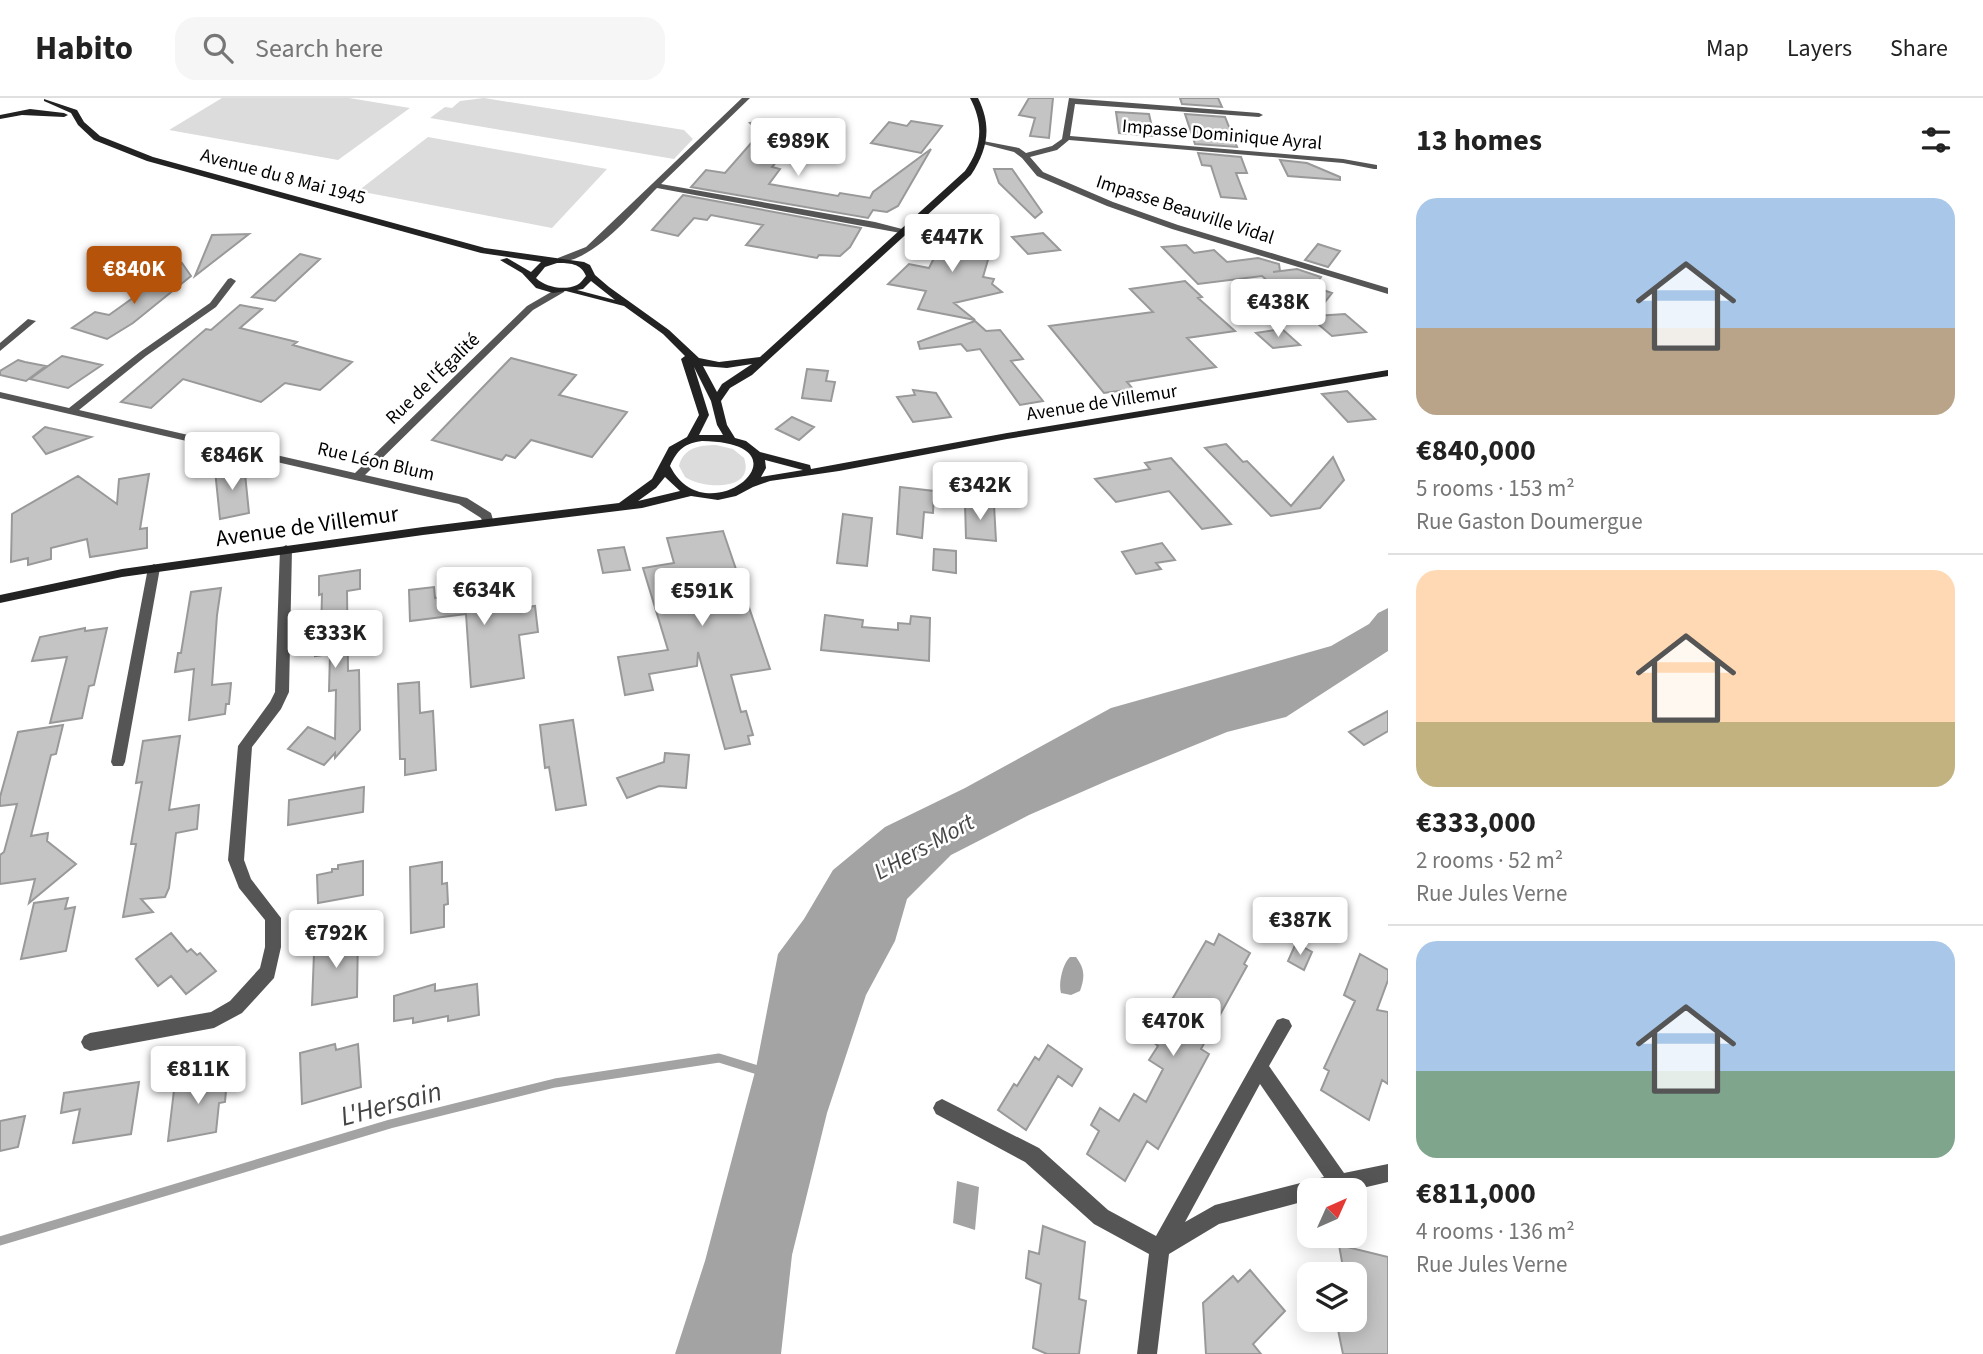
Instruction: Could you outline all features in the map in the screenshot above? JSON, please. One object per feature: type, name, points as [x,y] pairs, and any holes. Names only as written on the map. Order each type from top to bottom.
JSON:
[{"type":"main road","points":[[716,401],[726,386],[748,373],[759,360],[968,173],[977,162],[985,123],[974,98]]},
{"type":"main road","name":"Avenue du 8 Mai 1945","points":[[24,113],[39,107],[46,99],[74,112],[81,123]]},
{"type":"main road","name":"Avenue du 8 Mai 1945","points":[[0,117],[50,112],[81,123],[108,144],[150,159],[484,251],[576,262],[589,271]]},
{"type":"main road","name":"Avenue du 8 Mai 1945","points":[[484,251],[516,265],[545,288],[563,290]]},
{"type":"main road","points":[[533,279],[537,268],[557,261]]},
{"type":"main road","points":[[563,290],[586,284],[589,271],[628,306],[666,332],[695,360],[705,364],[728,366],[759,360]]},
{"type":"main road","points":[[563,290],[628,306]]},
{"type":"main road","points":[[684,351],[704,415],[691,439]]},
{"type":"main road","points":[[695,360],[716,401],[722,425],[730,438]]},
{"type":"main road","name":"Avenue de Villemur","points":[[750,484],[822,469],[1388,373]]},
{"type":"main road","points":[[704,436],[730,438],[755,453],[759,469],[750,484],[732,493],[718,495],[691,492],[667,476],[664,465],[672,449],[691,439],[704,436]]},
{"type":"main road","name":"Avenue de Villemur","points":[[755,453],[780,462],[822,469]]},
{"type":"main road","name":"Avenue de Villemur","points":[[621,505],[648,489],[658,479],[664,465]]},
{"type":"main road","name":"Avenue de Villemur","points":[[0,599],[154,568],[642,504],[691,492]]},
{"type":"street","points":[[557,261],[589,249],[746,98]]},
{"type":"street","points":[[1026,156],[1059,148],[1067,138],[1072,100],[1259,115]]},
{"type":"street","name":"Impasse Dominique Ayral","points":[[1067,138],[1343,161],[1374,167]]},
{"type":"street","name":"Impasse Beauville Vidal","points":[[983,143],[1006,146],[1026,156],[1040,174],[1110,204],[1175,227],[1388,291]]},
{"type":"street","points":[[655,185],[903,232]]},
{"type":"street","points":[[589,249],[589,271]]},
{"type":"street","points":[[530,307],[534,297],[533,279]]},
{"type":"street","points":[[73,410],[143,354],[213,305],[231,281]]},
{"type":"street","name":"Rue de l'Égalité","points":[[359,475],[530,307],[563,290]]},
{"type":"street","points":[[0,348],[31,321]]},
{"type":"street","name":"Rue Léon Blum","points":[[0,395],[359,475],[463,501],[487,516],[488,523]]},
{"type":"street","points":[[90,1042],[214,1020],[236,1007],[268,972],[273,947],[273,918],[246,883],[236,860],[245,746],[276,705],[282,692],[286,549]]},
{"type":"street","points":[[118,762],[154,568]]},
{"type":"street","points":[[1147,1354],[1160,1249],[1283,1026]]},
{"type":"street","points":[[1259,1067],[1336,1178]]},
{"type":"street","points":[[942,1108],[1032,1155],[1101,1217],[1160,1249]]},
{"type":"street","points":[[1361,1178],[1388,1173]]},
{"type":"street","points":[[1160,1249],[1216,1215],[1297,1193]]},
{"type":"shaded area","points":[[222,98],[349,98],[410,108],[338,160],[169,130]]},
{"type":"shaded area","points":[[484,98],[684,130],[693,139],[674,159],[430,118],[445,107],[452,108],[460,101]]},
{"type":"shaded area","points":[[428,137],[607,169],[552,228],[358,191]]},
{"type":"shaded area","points":[[716,445],[733,449],[744,458],[746,469],[742,477],[725,485],[714,485],[685,477],[679,466],[684,455],[698,447]]},
{"type":"water","name":"L'Hers-Mort","points":[[1388,608],[1388,651],[1286,717],[1227,732],[1029,815],[951,855],[907,899],[895,941],[866,995],[827,1113],[792,1255],[781,1354],[675,1354],[705,1261],[756,1068],[778,954],[804,919],[833,870],[885,827],[965,788],[1111,708],[1331,646],[1369,624],[1378,613]]},
{"type":"water","points":[[1070,957],[1076,957],[1083,973],[1080,991],[1071,995],[1061,993],[1060,989],[1063,968]]},
{"type":"water","points":[[957,1181],[979,1187],[975,1230],[953,1223]]},
{"type":"building","points":[[1029,98],[1053,98],[1049,138],[1030,136],[1035,118],[1019,115]]},
{"type":"building","points":[[1180,98],[1218,98],[1222,107],[1182,104]]},
{"type":"building","points":[[1116,112],[1149,114],[1154,136],[1119,133]]},
{"type":"building","points":[[1185,114],[1225,117],[1237,147],[1195,144]]},
{"type":"building","points":[[779,119],[801,132],[772,167],[780,169],[769,184],[838,196],[840,193],[870,198],[873,192],[931,149],[898,206],[887,212],[873,210],[868,218],[691,187],[706,170],[725,173],[760,133],[750,123]]},
{"type":"building","points":[[911,121],[942,126],[921,153],[871,143],[889,122],[907,126]]},
{"type":"building","points":[[1198,153],[1241,157],[1247,173],[1236,173],[1246,199],[1221,197],[1211,166],[1202,165]]},
{"type":"building","points":[[1280,160],[1307,163],[1340,177],[1340,180],[1288,176]]},
{"type":"building","points":[[994,169],[1012,169],[1042,212],[1035,218],[999,183]]},
{"type":"building","points":[[683,195],[861,228],[850,247],[840,256],[819,255],[817,258],[746,245],[763,225],[711,215],[707,220],[694,218],[678,236],[652,230]]},
{"type":"building","points":[[951,224],[977,229],[972,242],[994,239],[983,277],[994,279],[992,284],[1002,292],[954,303],[975,320],[918,309],[926,291],[888,284],[909,264],[929,268]]},
{"type":"building","points":[[1043,233],[1060,250],[1028,254],[1012,237]]},
{"type":"building","points":[[249,234],[195,276],[212,235]]},
{"type":"building","points":[[1318,244],[1340,251],[1328,267],[1305,260]]},
{"type":"building","points":[[1186,245],[1194,253],[1214,250],[1227,262],[1258,258],[1279,264],[1280,271],[1273,272],[1297,269],[1321,277],[1314,287],[1332,293],[1314,316],[1345,314],[1366,332],[1332,336],[1262,276],[1198,284],[1162,247]]},
{"type":"building","points":[[300,254],[320,259],[275,301],[252,297]]},
{"type":"building","points":[[182,263],[191,276],[133,323],[107,339],[72,328],[95,312],[109,315]]},
{"type":"building","points":[[1185,281],[1202,297],[1198,298],[1235,331],[1187,338],[1216,367],[1127,382],[1133,389],[1104,393],[1049,326],[1153,312],[1130,289]]},
{"type":"building","points":[[240,305],[262,309],[240,328],[297,342],[293,345],[352,362],[320,390],[285,383],[261,402],[183,379],[151,408],[121,402],[206,329],[211,330]]},
{"type":"building","points":[[975,321],[986,331],[1000,330],[1023,359],[1011,361],[1043,401],[1020,405],[980,349],[967,351],[961,344],[920,349],[918,342]]},
{"type":"building","points":[[1282,329],[1300,345],[1273,348],[1256,333]]},
{"type":"building","points":[[62,356],[102,365],[68,388],[30,379]]},
{"type":"building","points":[[511,358],[576,375],[559,395],[627,412],[592,457],[531,440],[515,458],[506,455],[502,460],[432,440]]},
{"type":"building","points":[[18,360],[46,366],[26,381],[0,375],[0,371]]},
{"type":"building","points":[[807,369],[828,371],[826,381],[835,382],[831,401],[802,398]]},
{"type":"building","points":[[913,390],[936,393],[951,417],[913,422],[897,397],[915,395]]},
{"type":"building","points":[[1347,391],[1375,419],[1348,422],[1322,394]]},
{"type":"building","points":[[792,417],[814,427],[799,440],[776,429]]},
{"type":"building","points":[[45,427],[91,437],[46,454],[33,437]]},
{"type":"building","points":[[1226,444],[1243,462],[1247,461],[1291,506],[1333,457],[1344,480],[1320,508],[1271,516],[1205,448]]},
{"type":"building","points":[[1171,458],[1231,524],[1202,529],[1169,491],[1116,502],[1095,479],[1150,469],[1145,463]]},
{"type":"building","points":[[244,464],[249,513],[220,519],[215,470]]},
{"type":"building","points":[[149,474],[140,529],[147,528],[147,548],[90,557],[87,539],[51,548],[51,559],[28,565],[28,558],[11,562],[12,514],[78,476],[117,504],[119,479]]},
{"type":"building","points":[[900,487],[934,491],[933,513],[924,512],[922,538],[897,534]]},
{"type":"building","points":[[965,503],[994,505],[996,541],[966,538]]},
{"type":"building","points":[[843,514],[872,518],[867,566],[837,563]]},
{"type":"building","points":[[723,531],[770,669],[731,675],[741,712],[746,711],[753,735],[748,736],[750,744],[725,749],[698,652],[697,666],[649,674],[653,690],[625,695],[618,657],[668,650],[643,568],[674,563],[667,538]]},
{"type":"building","points":[[1162,543],[1175,560],[1156,563],[1161,569],[1136,574],[1122,552]]},
{"type":"building","points":[[624,547],[630,570],[603,573],[598,550]]},
{"type":"building","points":[[934,549],[956,551],[956,573],[933,570]]},
{"type":"building","points":[[360,570],[360,589],[347,591],[348,671],[359,670],[360,730],[335,758],[335,753],[324,765],[288,749],[308,727],[335,739],[336,690],[329,691],[330,654],[315,656],[316,635],[321,634],[322,594],[319,595],[319,576]]},
{"type":"building","points":[[510,577],[513,609],[535,606],[538,632],[519,635],[524,678],[471,687],[466,614],[410,621],[409,590],[434,587],[435,598],[472,593],[472,582]]},
{"type":"building","points":[[221,588],[212,685],[231,683],[229,704],[226,704],[225,714],[189,720],[194,669],[175,672],[178,653],[181,653],[191,592]]},
{"type":"building","points":[[825,615],[863,620],[862,627],[898,630],[898,623],[910,624],[911,616],[930,618],[929,661],[821,650]]},
{"type":"building","points":[[85,628],[85,631],[107,628],[94,685],[89,686],[82,718],[50,723],[67,657],[32,661],[40,637]]},
{"type":"building","points":[[419,682],[420,713],[433,711],[436,770],[405,775],[405,759],[400,759],[398,684]]},
{"type":"building","points":[[1388,711],[1388,731],[1364,745],[1349,732]]},
{"type":"building","points":[[573,720],[586,805],[556,810],[549,767],[545,768],[540,725]]},
{"type":"building","points":[[63,725],[56,754],[51,755],[31,836],[48,833],[47,841],[76,864],[29,903],[35,879],[0,884],[0,855],[4,852],[17,804],[0,806],[0,797],[18,732]]},
{"type":"building","points":[[180,736],[169,810],[199,805],[197,829],[176,833],[169,888],[165,897],[141,899],[153,912],[123,917],[136,844],[131,844],[142,782],[136,783],[143,741]]},
{"type":"building","points":[[665,753],[689,755],[686,788],[659,786],[627,798],[617,778],[664,762]]},
{"type":"building","points":[[364,787],[363,812],[288,825],[289,800]]},
{"type":"building","points":[[363,861],[363,895],[318,903],[317,875],[332,872],[332,869],[338,869],[338,865]]},
{"type":"building","points":[[442,862],[442,884],[447,883],[448,904],[444,905],[444,927],[411,933],[410,867]]},
{"type":"building","points":[[68,898],[65,909],[75,907],[66,951],[21,959],[34,903]]},
{"type":"building","points":[[171,933],[187,952],[191,949],[197,955],[200,953],[216,971],[186,994],[171,976],[158,986],[136,959]]},
{"type":"building","points":[[358,933],[357,997],[312,1005],[314,953],[323,951],[323,940]]},
{"type":"building","points":[[1219,934],[1250,953],[1244,964],[1247,966],[1201,1049],[1209,1054],[1158,1149],[1147,1141],[1125,1181],[1087,1154],[1099,1131],[1091,1125],[1100,1108],[1119,1121],[1134,1094],[1146,1102],[1163,1069],[1149,1060],[1158,1046],[1152,1041],[1169,1012],[1166,1010],[1206,941],[1214,945]]},
{"type":"building","points":[[1296,943],[1312,952],[1304,970],[1288,961]]},
{"type":"building","points":[[1360,954],[1388,970],[1388,980],[1377,1010],[1388,1012],[1388,1084],[1382,1080],[1369,1120],[1321,1090],[1329,1071],[1324,1068],[1355,1001],[1344,995]]},
{"type":"building","points":[[435,984],[435,991],[477,984],[479,1015],[448,1021],[448,1016],[413,1023],[413,1018],[394,1021],[394,996]]},
{"type":"building","points":[[335,1044],[336,1050],[358,1044],[361,1087],[302,1104],[300,1053]]},
{"type":"building","points":[[1048,1045],[1082,1069],[1072,1086],[1058,1076],[1026,1130],[998,1110],[1014,1084],[1017,1086],[1035,1057],[1039,1060]]},
{"type":"building","points":[[228,1067],[225,1102],[219,1103],[216,1132],[168,1141],[174,1090],[198,1086],[200,1072]]},
{"type":"building","points":[[139,1082],[131,1134],[73,1143],[80,1109],[61,1113],[64,1093]]},
{"type":"building","points":[[25,1116],[18,1147],[0,1151],[0,1121]]},
{"type":"building","points":[[1043,1226],[1085,1242],[1079,1299],[1086,1301],[1079,1354],[1047,1354],[1033,1348],[1041,1284],[1026,1278],[1029,1251],[1039,1254]]},
{"type":"building","points":[[1340,1248],[1351,1248],[1388,1257],[1388,1354],[1343,1354],[1338,1332],[1367,1332],[1367,1262],[1342,1262]]},
{"type":"building","points":[[1250,1270],[1285,1311],[1253,1344],[1261,1354],[1206,1354],[1203,1303],[1233,1276],[1238,1282]]},
{"type":"waterway","name":"L'Hersain","points":[[0,1241],[390,1124],[555,1083],[719,1058],[764,1072]]}]
